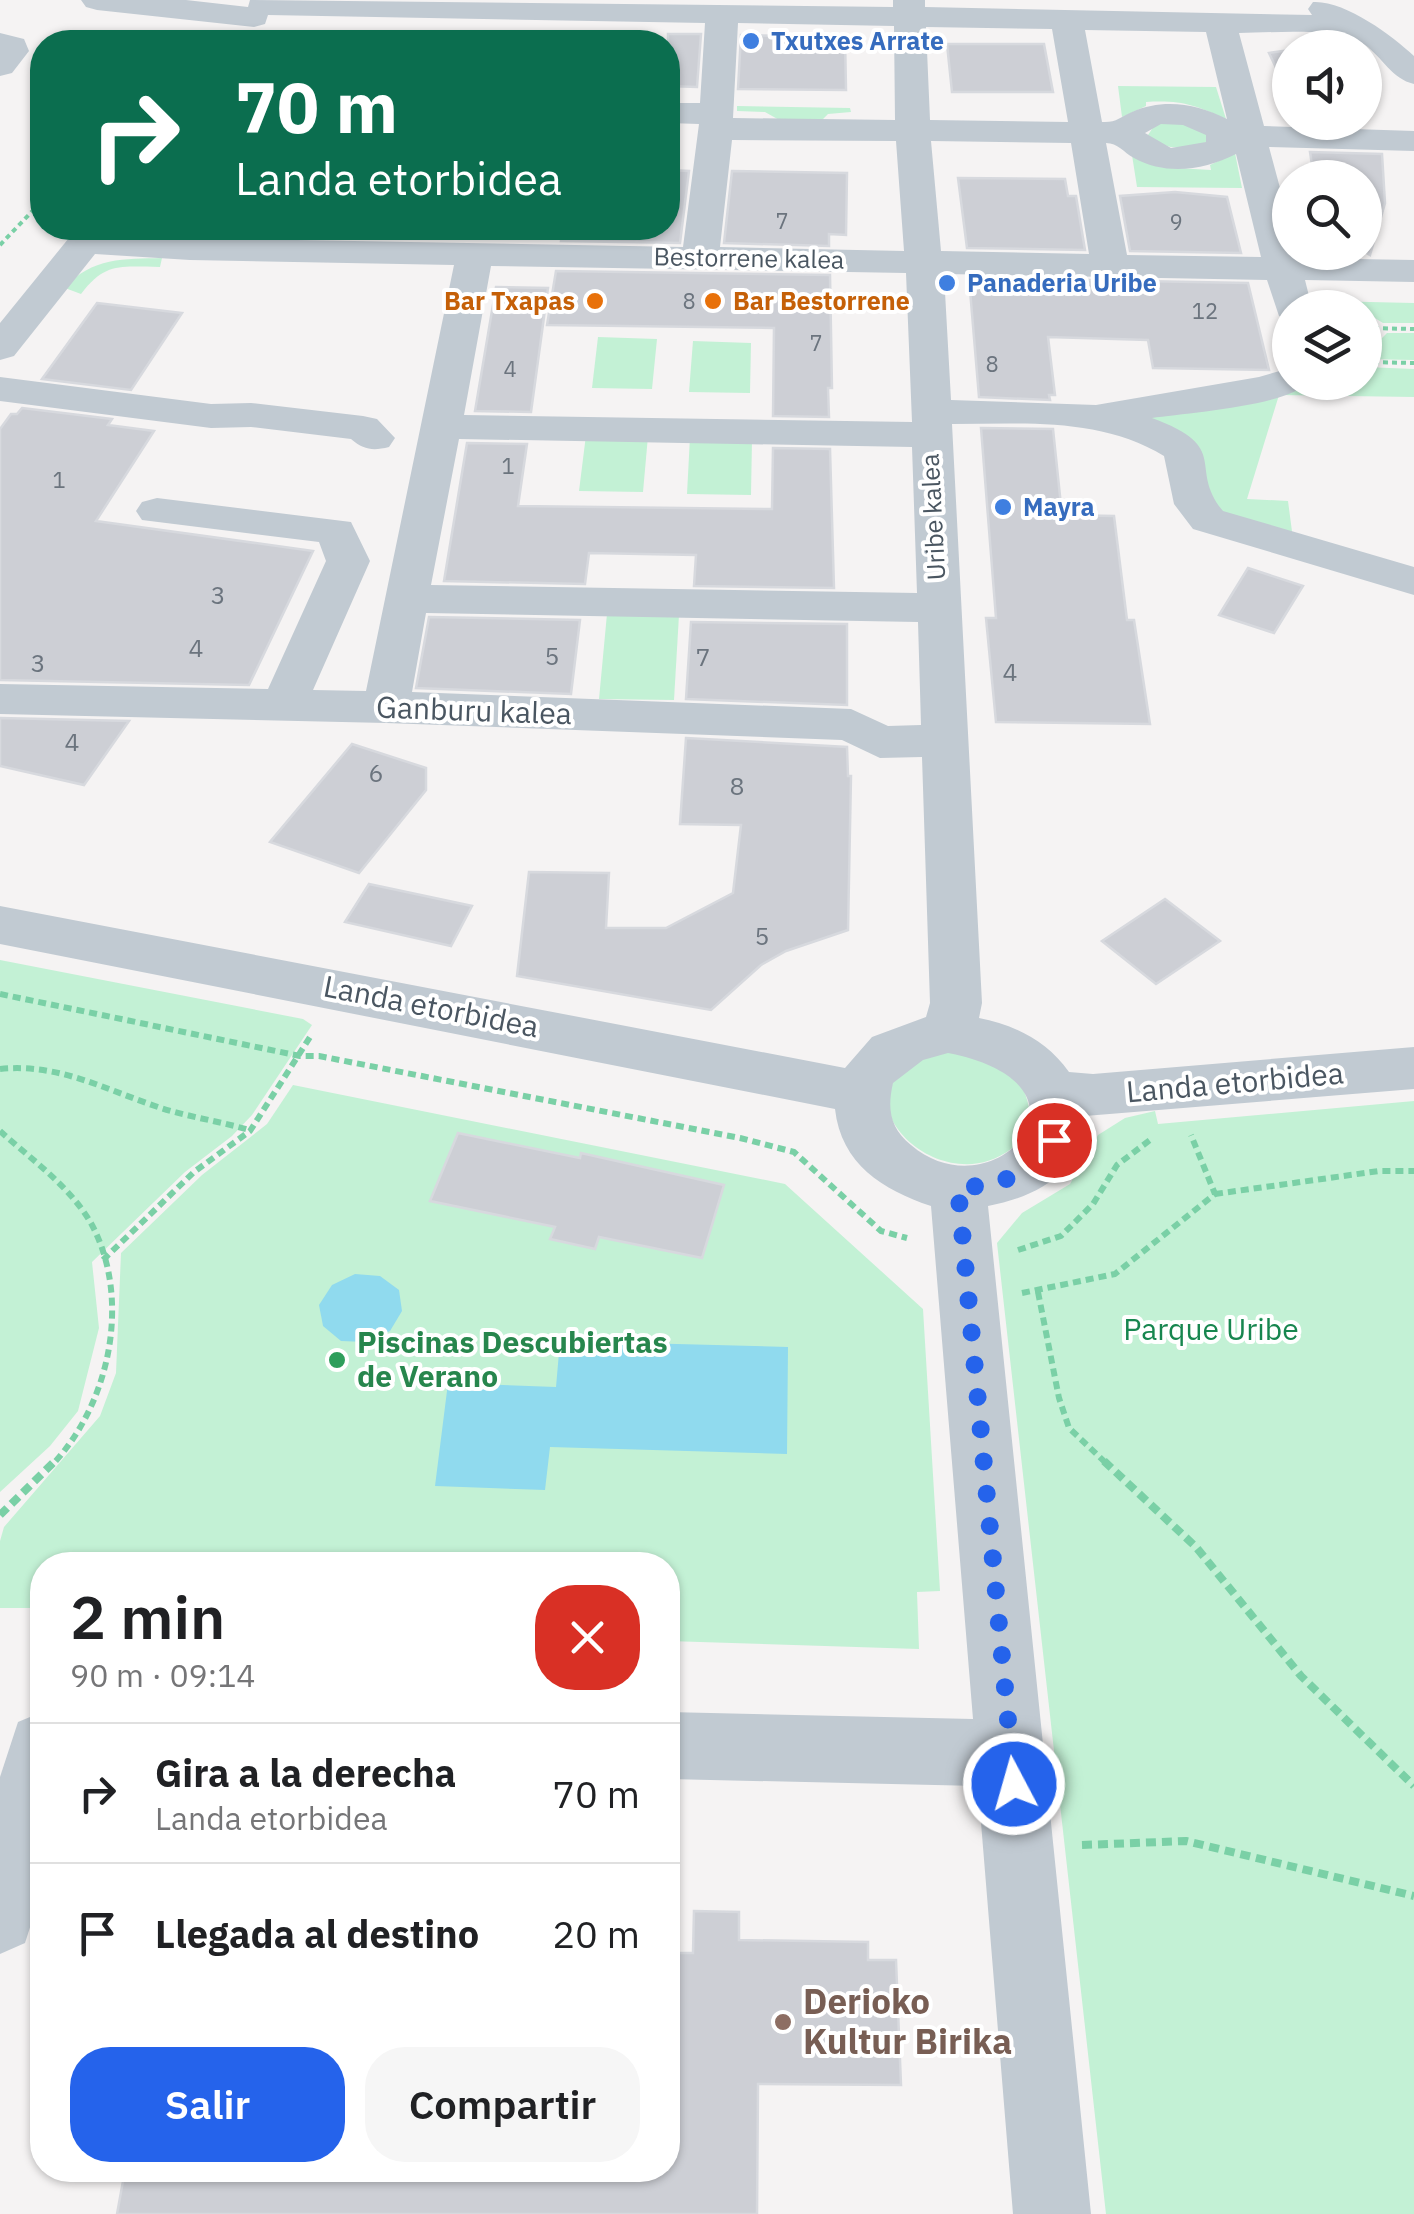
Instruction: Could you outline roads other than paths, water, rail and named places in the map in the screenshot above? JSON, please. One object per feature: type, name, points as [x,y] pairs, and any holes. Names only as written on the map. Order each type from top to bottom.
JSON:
[{"type":"street","points":[[97,0],[254,16],[577,28],[722,15],[909,9],[1068,21],[1358,27],[1395,18]]},
{"type":"street","points":[[1307,0],[1358,27],[1400,57],[1414,74]]},
{"type":"street","name":"Uribe kalea","points":[[909,9],[913,132],[927,300],[919,410],[938,608],[956,1002],[948,1033]]},
{"type":"street","points":[[700,257],[716,127],[722,15]]},
{"type":"street","points":[[1068,21],[1110,266]]},
{"type":"street","points":[[1220,22],[1235,135],[1272,236]]},
{"type":"street","points":[[0,43],[12,46],[13,51],[0,66]]},
{"type":"street","points":[[680,116],[716,127],[1124,133],[1139,118],[1168,112],[1201,116],[1235,135],[1414,142]]},
{"type":"street","points":[[680,136],[716,127]]},
{"type":"street","points":[[1124,133],[1139,149],[1169,160],[1203,158],[1224,147],[1235,135]]},
{"type":"street","points":[[0,348],[86,240]]},
{"type":"street","name":"Bestorrene kalea","points":[[126,240],[190,249],[384,240],[475,253],[546,241],[700,257],[1272,269]]},
{"type":"street","points":[[386,707],[404,599],[447,409],[475,253]]},
{"type":"street","name":"Bestorrene kalea","points":[[1382,270],[1414,270]]},
{"type":"street","points":[[447,409],[919,410],[1088,415],[1192,401],[1272,384]]},
{"type":"street","points":[[0,388],[211,416],[251,415],[364,428],[374,438]]},
{"type":"street","points":[[447,409],[551,391]]},
{"type":"street","points":[[1088,415],[1150,430],[1183,450],[1195,504],[1208,520],[1414,581]]},
{"type":"street","points":[[157,510],[336,531],[348,560],[284,704]]},
{"type":"street","points":[[404,599],[938,608]]},
{"type":"street","name":"Ganburu kalea","points":[[0,699],[386,707],[851,725],[880,742],[944,740]]},
{"type":"street","name":"Landa etorbidea","points":[[0,925],[862,1093]]},
{"type":"street","points":[[948,1033],[976,1034],[1024,1055],[1043,1072],[1055,1092],[1060,1117],[1054,1140],[1040,1161],[1018,1177],[990,1186],[958,1188],[905,1172],[884,1156],[869,1136],[862,1114],[862,1093],[872,1070],[891,1050],[917,1038],[948,1033]]},
{"type":"street","name":"Landa etorbidea","points":[[1055,1092],[1092,1095],[1191,1118],[1414,1068]]},
{"type":"street","points":[[958,1188],[1052,2214]]},
{"type":"street","points":[[0,1733],[30,1734]]},
{"type":"street","points":[[680,1746],[1010,1753]]},
{"type":"street","points":[[0,1918],[30,1795]]},
{"type":"water","points":[[355,1274],[380,1276],[399,1290],[402,1311],[390,1331],[366,1342],[341,1341],[323,1326],[319,1305],[332,1285]]},
{"type":"water","points":[[560,1341],[788,1347],[787,1454],[550,1447],[545,1490],[435,1486],[448,1383],[556,1387]]},
{"type":"place","name":"Txutxes Arrate","points":[[751,41]]},
{"type":"place","name":"Panaderia Uribe","points":[[947,283]]},
{"type":"place","name":"Bar Txapas","points":[[595,301]]},
{"type":"place","name":"Bar Bestorrene","points":[[713,301]]},
{"type":"place","name":"Mayra","points":[[1003,507]]},
{"type":"place","name":"Piscinas Descubiertas de Verano","points":[[337,1360]]},
{"type":"place","name":"Derioko Kultur Birika","points":[[783,2022]]},
{"type":"park label","name":"Parque Uribe","points":[[1211,1330]]}]
